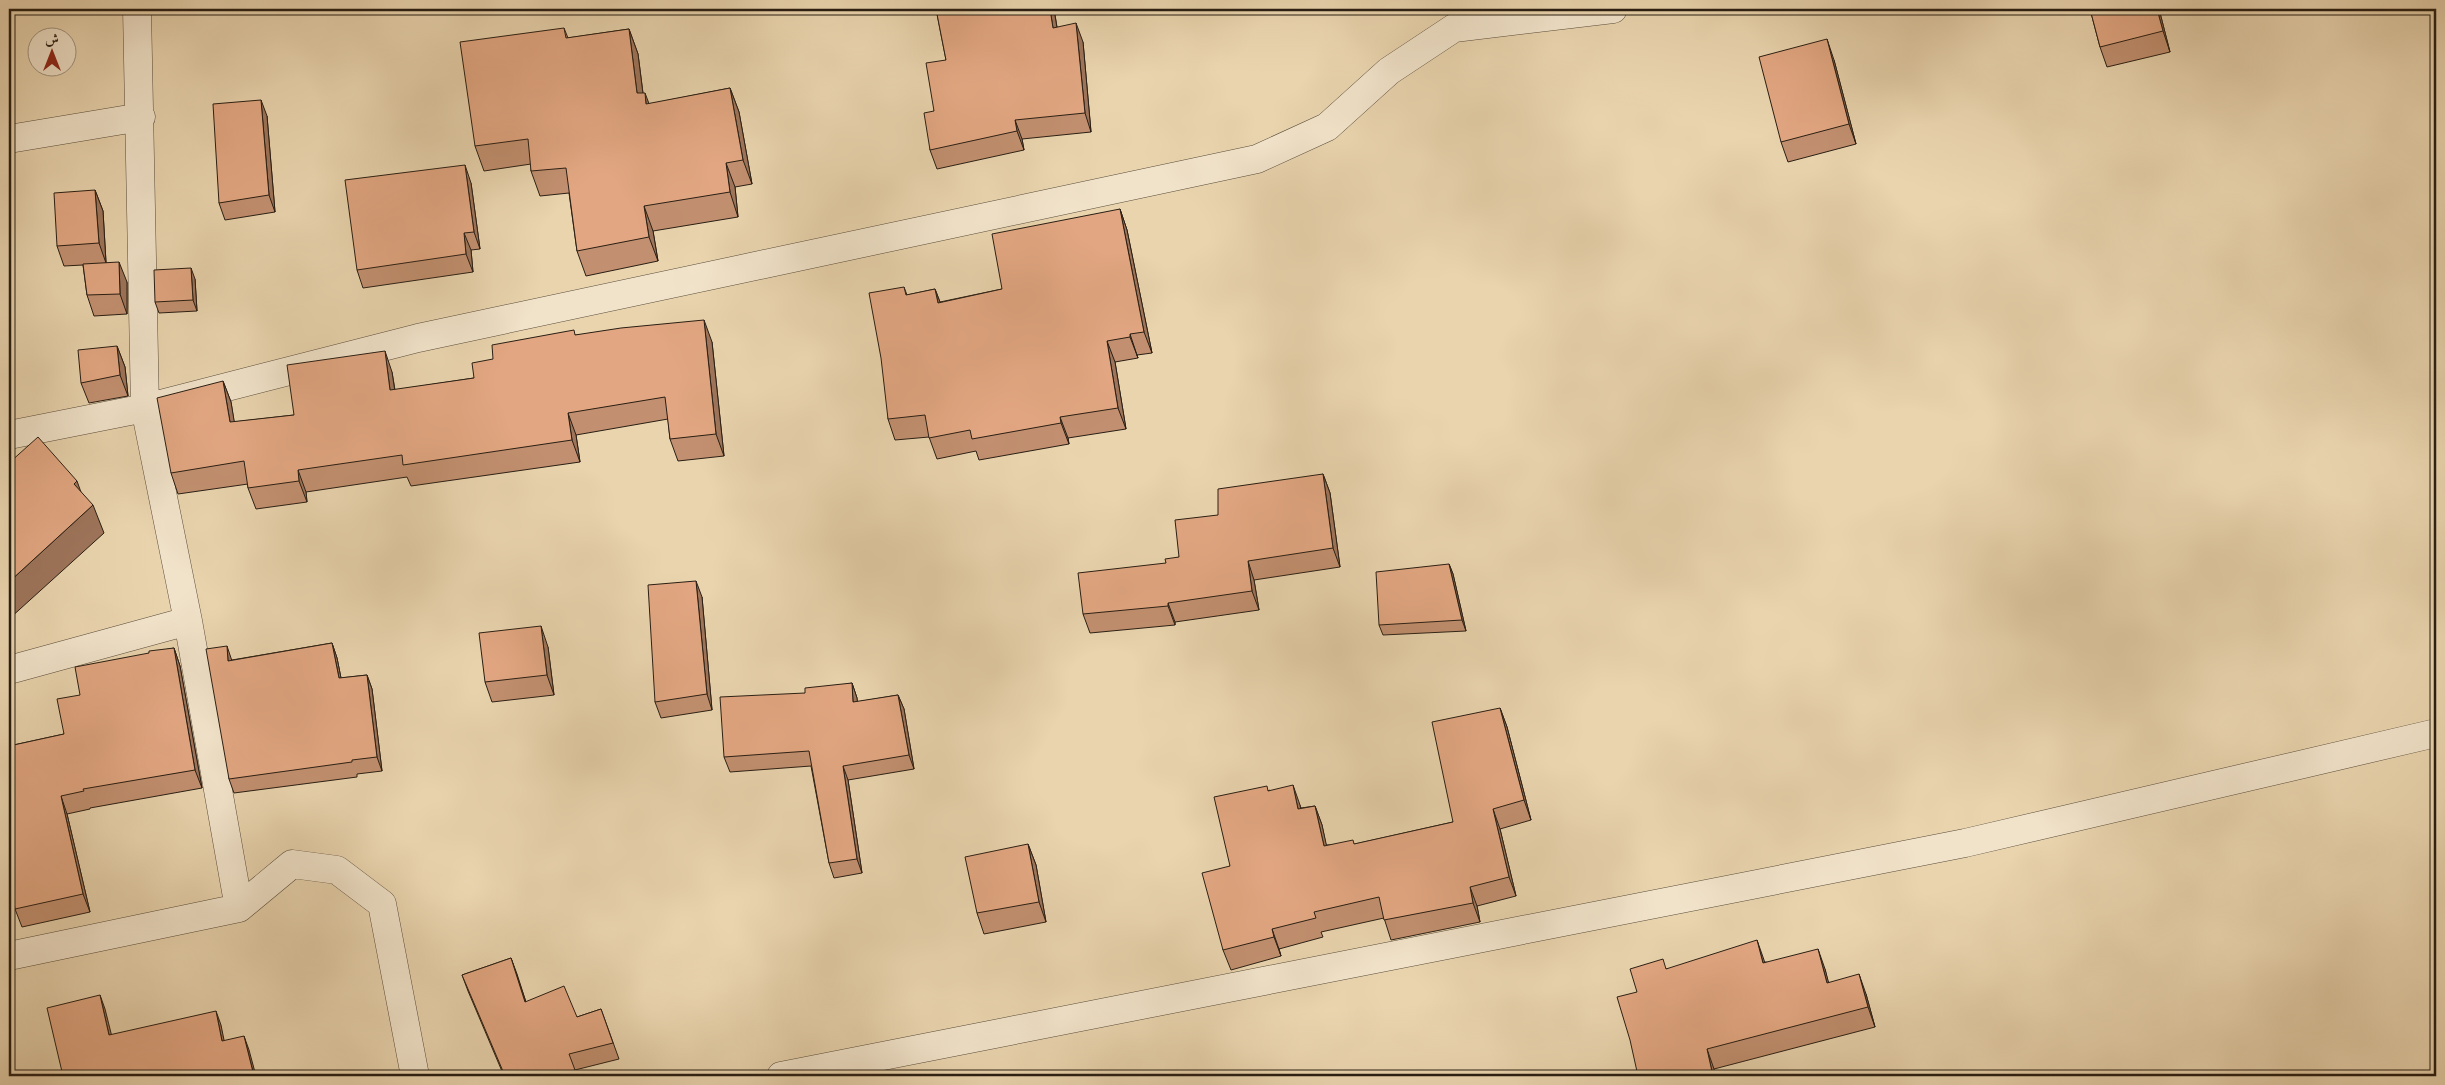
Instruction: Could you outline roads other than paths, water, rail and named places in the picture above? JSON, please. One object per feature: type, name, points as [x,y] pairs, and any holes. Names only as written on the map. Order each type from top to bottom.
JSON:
[{"type":"street","points":[[137,9],[141,117],[145,408],[188,621],[239,908]]},
{"type":"street","points":[[9,435],[145,408],[418,338],[1257,160],[1327,127],[1389,71],[1454,28],[1613,9]]},
{"type":"street","points":[[9,138],[141,117]]},
{"type":"street","points":[[9,670],[188,621]]},
{"type":"street","points":[[781,1076],[1965,843],[2436,733]]},
{"type":"street","points":[[9,956],[239,908],[292,864],[337,870],[382,904],[415,1076]]}]
